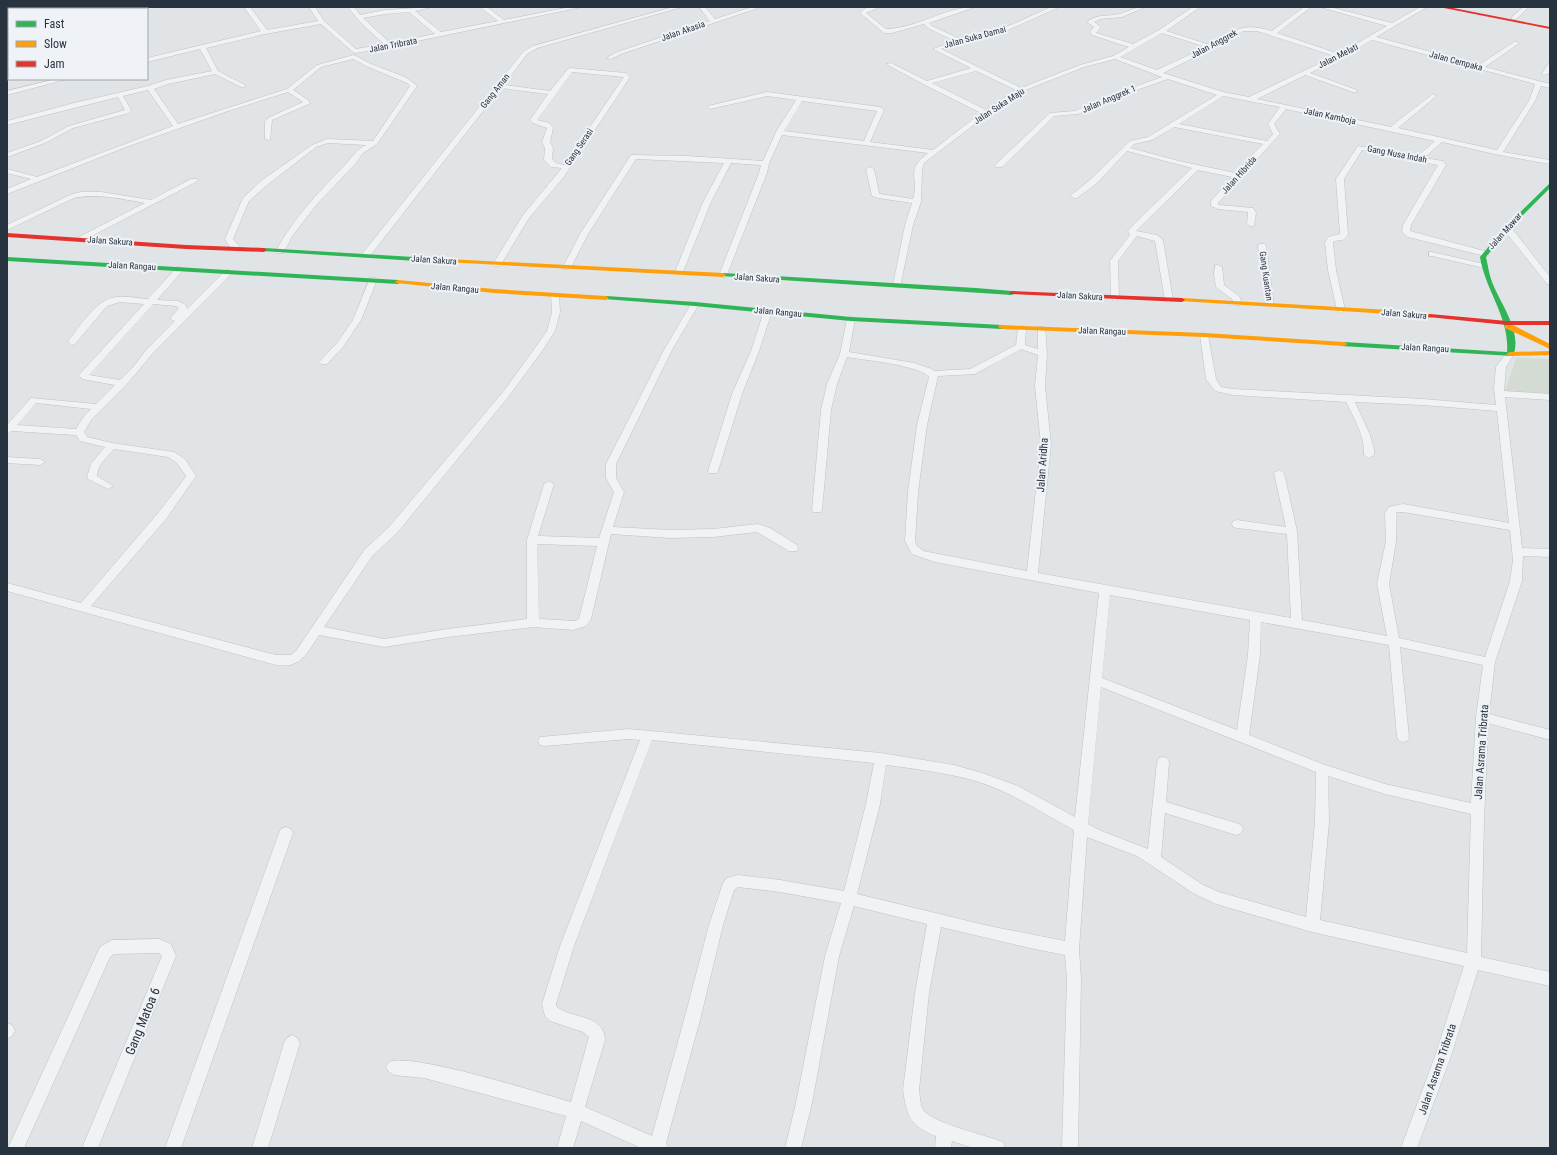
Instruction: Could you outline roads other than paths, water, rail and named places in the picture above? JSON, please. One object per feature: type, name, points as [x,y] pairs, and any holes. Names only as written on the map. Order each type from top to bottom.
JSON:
[{"type":"main road","points":[[1441,7],[1550,28]]},
{"type":"main road","points":[[1459,7],[1476,13],[1550,24]]},
{"type":"main road","name":"Jalan Mawar","points":[[1510,354],[1513,337],[1489,286],[1483,260],[1485,254],[1507,228],[1550,184]]},
{"type":"main road","name":"Jalan Sakura","points":[[7,235],[79,238],[238,250],[366,255],[497,264],[679,272],[827,283],[897,285],[1115,298],[1238,303],[1341,310],[1508,327],[1550,323]]},
{"type":"main road","name":"Jalan Rangau","points":[[7,259],[373,280],[555,296],[695,304],[851,319],[1042,329],[1204,335],[1484,352],[1499,358],[1510,354],[1550,351]]},
{"type":"main road","points":[[1499,358],[1506,347],[1508,327],[1550,351]]},
{"type":"street","points":[[248,7],[265,32]]},
{"type":"street","name":"Jalan Tribrata","points":[[312,7],[322,22],[354,54],[579,7]]},
{"type":"street","points":[[351,7],[359,17],[390,46]]},
{"type":"street","points":[[359,17],[385,12],[429,7]]},
{"type":"street","points":[[483,7],[504,22]]},
{"type":"street","name":"Gang Aman","points":[[366,255],[525,53],[534,48],[679,7]]},
{"type":"street","points":[[702,7],[713,21]]},
{"type":"street","name":"Jalan Akasia","points":[[609,58],[713,21],[758,7]]},
{"type":"street","points":[[877,7],[866,10],[864,13],[882,31],[892,31],[972,7]]},
{"type":"street","name":"Jalan Suka Damai","points":[[1021,90],[936,49],[959,41],[1006,29],[1056,7]]},
{"type":"street","points":[[1133,46],[1094,34],[1093,32],[1098,27],[1090,22],[1099,17],[1120,16],[1142,7]]},
{"type":"street","name":"Jalan Suka Maju","points":[[897,285],[909,225],[917,202],[919,166],[986,113],[1021,90],[1082,66],[1115,57],[1161,31],[1197,7]]},
{"type":"street","points":[[1272,34],[1308,7]]},
{"type":"street","points":[[1323,7],[1392,25]]},
{"type":"street","name":"Jalan Melati","points":[[1249,100],[1340,56],[1424,7]]},
{"type":"street","points":[[1514,18],[1526,7]]},
{"type":"street","points":[[410,10],[441,35]]},
{"type":"street","points":[[148,60],[265,32],[322,22]]},
{"type":"street","points":[[925,22],[930,27],[959,41]]},
{"type":"street","name":"Jalan Anggrek","points":[[1157,73],[1210,47],[1244,28],[1258,29],[1340,56]]},
{"type":"street","points":[[1161,31],[1210,47]]},
{"type":"street","name":"Jalan Cempaka","points":[[1372,38],[1550,86]]},
{"type":"street","points":[[1480,68],[1516,43]]},
{"type":"street","points":[[202,47],[216,72],[243,86]]},
{"type":"street","points":[[7,192],[177,127],[289,90],[319,66],[354,54],[367,65],[404,80],[414,86],[375,143],[360,151],[314,202],[289,234],[280,251]]},
{"type":"street","name":"Jalan Kamboja","points":[[1115,57],[1157,73],[1222,94],[1319,113],[1499,153],[1550,162]]},
{"type":"street","points":[[889,64],[986,113]]},
{"type":"street","points":[[1545,74],[1550,65]]},
{"type":"street","points":[[925,83],[976,69]]},
{"type":"street","name":"Gang Serasi","points":[[497,264],[526,217],[566,167],[627,77],[626,75],[570,70],[552,93]]},
{"type":"street","points":[[7,123],[119,94],[150,88],[166,82],[216,72]]},
{"type":"street","points":[[1305,73],[1355,91]]},
{"type":"street","name":"Jalan Anggrek 1","points":[[999,166],[1052,114],[1076,113],[1109,98],[1166,76]]},
{"type":"street","points":[[7,92],[60,80]]},
{"type":"street","points":[[1499,153],[1532,101],[1539,83]]},
{"type":"street","points":[[500,86],[552,93],[533,120],[535,122],[550,126],[546,142],[548,148],[548,160],[554,165],[566,167]]},
{"type":"street","points":[[150,88],[177,127]]},
{"type":"street","points":[[268,139],[268,122],[270,119],[306,103],[306,101],[289,90]]},
{"type":"street","points":[[7,155],[43,142],[71,127],[127,112],[128,110],[119,94]]},
{"type":"street","points":[[710,107],[767,94],[880,109],[881,110],[866,143]]},
{"type":"street","points":[[1074,196],[1092,182],[1132,142],[1148,140],[1222,94]]},
{"type":"street","points":[[1392,130],[1432,96]]},
{"type":"street","points":[[723,275],[763,173],[765,163],[779,132],[800,98]]},
{"type":"street","name":"Jalan Hibrida","points":[[1251,224],[1252,213],[1250,210],[1218,207],[1214,205],[1237,176],[1277,134],[1271,124],[1284,107]]},
{"type":"street","points":[[1173,125],[1268,143]]},
{"type":"street","points":[[779,132],[935,152]]},
{"type":"street","points":[[1420,158],[1440,140]]},
{"type":"street","points":[[238,250],[229,239],[246,200],[264,183],[314,146],[327,141],[375,143]]},
{"type":"street","name":"Gang Nusa Indah","points":[[1341,310],[1332,270],[1329,243],[1331,239],[1340,238],[1344,235],[1340,179],[1360,147],[1439,162],[1442,165],[1407,225],[1406,232],[1412,235],[1485,254]]},
{"type":"street","points":[[1126,149],[1237,176]]},
{"type":"street","points":[[567,266],[584,234],[632,158],[638,156],[765,163]]},
{"type":"street","points":[[679,272],[706,202],[729,160]]},
{"type":"street","points":[[1135,234],[1132,231],[1136,226],[1197,167]]},
{"type":"street","points":[[870,169],[875,194],[878,196],[917,202]]},
{"type":"street","points":[[7,171],[38,179]]},
{"type":"street","points":[[79,238],[194,181]]},
{"type":"street","points":[[7,228],[78,194],[103,195],[153,202]]},
{"type":"street","points":[[1507,228],[1550,282]]},
{"type":"street","points":[[1115,298],[1114,261],[1135,234]]},
{"type":"street","points":[[1135,234],[1159,240],[1169,300]]},
{"type":"street","name":"Gang Kuantan","points":[[1262,246],[1270,305]]},
{"type":"street","points":[[1432,254],[1484,266]]},
{"type":"street","points":[[1218,267],[1219,285],[1221,289],[1236,298],[1238,303]]},
{"type":"street","points":[[123,383],[91,379],[85,377],[84,375],[180,269]]},
{"type":"street","points":[[83,608],[166,510],[191,476],[182,461],[171,454],[112,446],[83,439],[80,432],[82,426],[87,418],[137,368],[150,351],[229,272]]},
{"type":"street","points":[[324,362],[340,345],[357,320],[373,280]]},
{"type":"street","points":[[7,587],[276,660],[287,662],[294,660],[317,630],[369,552],[393,530],[414,506],[506,394],[539,349],[551,331],[556,312],[555,296]]},
{"type":"street","points":[[72,342],[108,302],[120,299],[178,304],[182,307],[180,313],[159,334]]},
{"type":"street","points":[[317,630],[384,644],[448,633],[533,623],[573,626],[583,623],[603,542],[619,492],[618,488],[611,480],[611,464],[668,350],[695,304]]},
{"type":"street","points":[[713,471],[737,394],[755,351],[768,311]]},
{"type":"street","points":[[817,510],[826,410],[832,384],[844,354],[851,319]]},
{"type":"street","points":[[1020,346],[1022,328]]},
{"type":"street","name":"Jalan Aridha","points":[[1032,576],[1046,445],[1040,386],[1043,354],[1042,329]]},
{"type":"street","points":[[1204,335],[1211,379],[1218,389],[1233,392],[1423,402],[1502,408]]},
{"type":"street","points":[[932,374],[972,372],[1020,346],[1043,354]]},
{"type":"street","points":[[844,354],[914,366],[929,371],[934,378],[922,425],[913,492],[911,546],[914,551],[922,555],[1105,590],[1394,641],[1489,662]]},
{"type":"street","points":[[1499,358],[1510,354]]},
{"type":"street","name":"Jalan Asrama Tribrata","points":[[1409,1148],[1443,1056],[1474,962],[1477,810],[1482,717],[1489,662],[1516,581],[1517,552],[1511,485],[1500,394],[1499,358]]},
{"type":"street","points":[[1500,394],[1550,397]]},
{"type":"street","points":[[1349,399],[1363,429],[1369,447],[1369,455]]},
{"type":"street","points":[[8,430],[34,400],[99,407]]},
{"type":"street","points":[[8,430],[80,432]]},
{"type":"street","points":[[108,486],[92,477],[92,472],[95,465],[112,446]]},
{"type":"street","points":[[7,460],[40,462]]},
{"type":"street","points":[[1279,473],[1292,530],[1298,625]]},
{"type":"street","points":[[533,623],[532,540],[549,484]]},
{"type":"street","points":[[1403,737],[1394,641],[1383,584],[1391,541],[1390,512],[1393,509],[1404,508],[1514,527]]},
{"type":"street","points":[[1237,524],[1292,530]]},
{"type":"street","points":[[607,530],[670,534],[713,533],[758,528],[766,531],[793,548]]},
{"type":"street","points":[[532,540],[603,542]]},
{"type":"street","points":[[1517,552],[1550,553]]},
{"type":"street","points":[[1070,1148],[1074,979],[1072,950],[1081,826],[1105,590]]},
{"type":"street","points":[[1242,738],[1254,655],[1256,617]]},
{"type":"street","points":[[1095,680],[1322,769],[1385,789],[1477,810]]},
{"type":"street","points":[[1482,717],[1550,735]]},
{"type":"street","points":[[544,741],[629,734],[648,735],[881,758],[954,770],[982,778],[1013,790],[1094,834],[1142,852],[1198,889],[1216,898],[1312,925],[1550,979]]},
{"type":"street","points":[[565,1148],[597,1034],[589,1027],[555,1016],[550,1012],[549,1004],[567,946],[648,735]]},
{"type":"street","points":[[793,1148],[804,1103],[832,956],[853,886],[874,804],[881,758]]},
{"type":"street","points":[[1154,860],[1163,762]]},
{"type":"street","points":[[1312,925],[1322,822],[1322,769]]},
{"type":"street","points":[[1159,806],[1236,829]]},
{"type":"street","points":[[172,1148],[286,833]]},
{"type":"street","points":[[394,1067],[424,1070],[576,1111],[658,1147],[716,925],[728,887],[732,882],[738,880],[792,887],[849,897],[935,920],[1072,950]]},
{"type":"street","points":[[935,920],[922,993],[911,1090],[913,1104],[917,1116],[928,1125],[971,1138],[996,1148]]},
{"type":"street","name":"Gang Matoa 6","points":[[16,1148],[102,956],[112,947],[159,946],[165,948],[168,951],[169,956],[90,1148]]},
{"type":"street","points":[[260,1148],[292,1042]]},
{"type":"street","points":[[943,1148],[945,1131]]},
{"type":"waterway","points":[[68,8],[73,7]]}]
